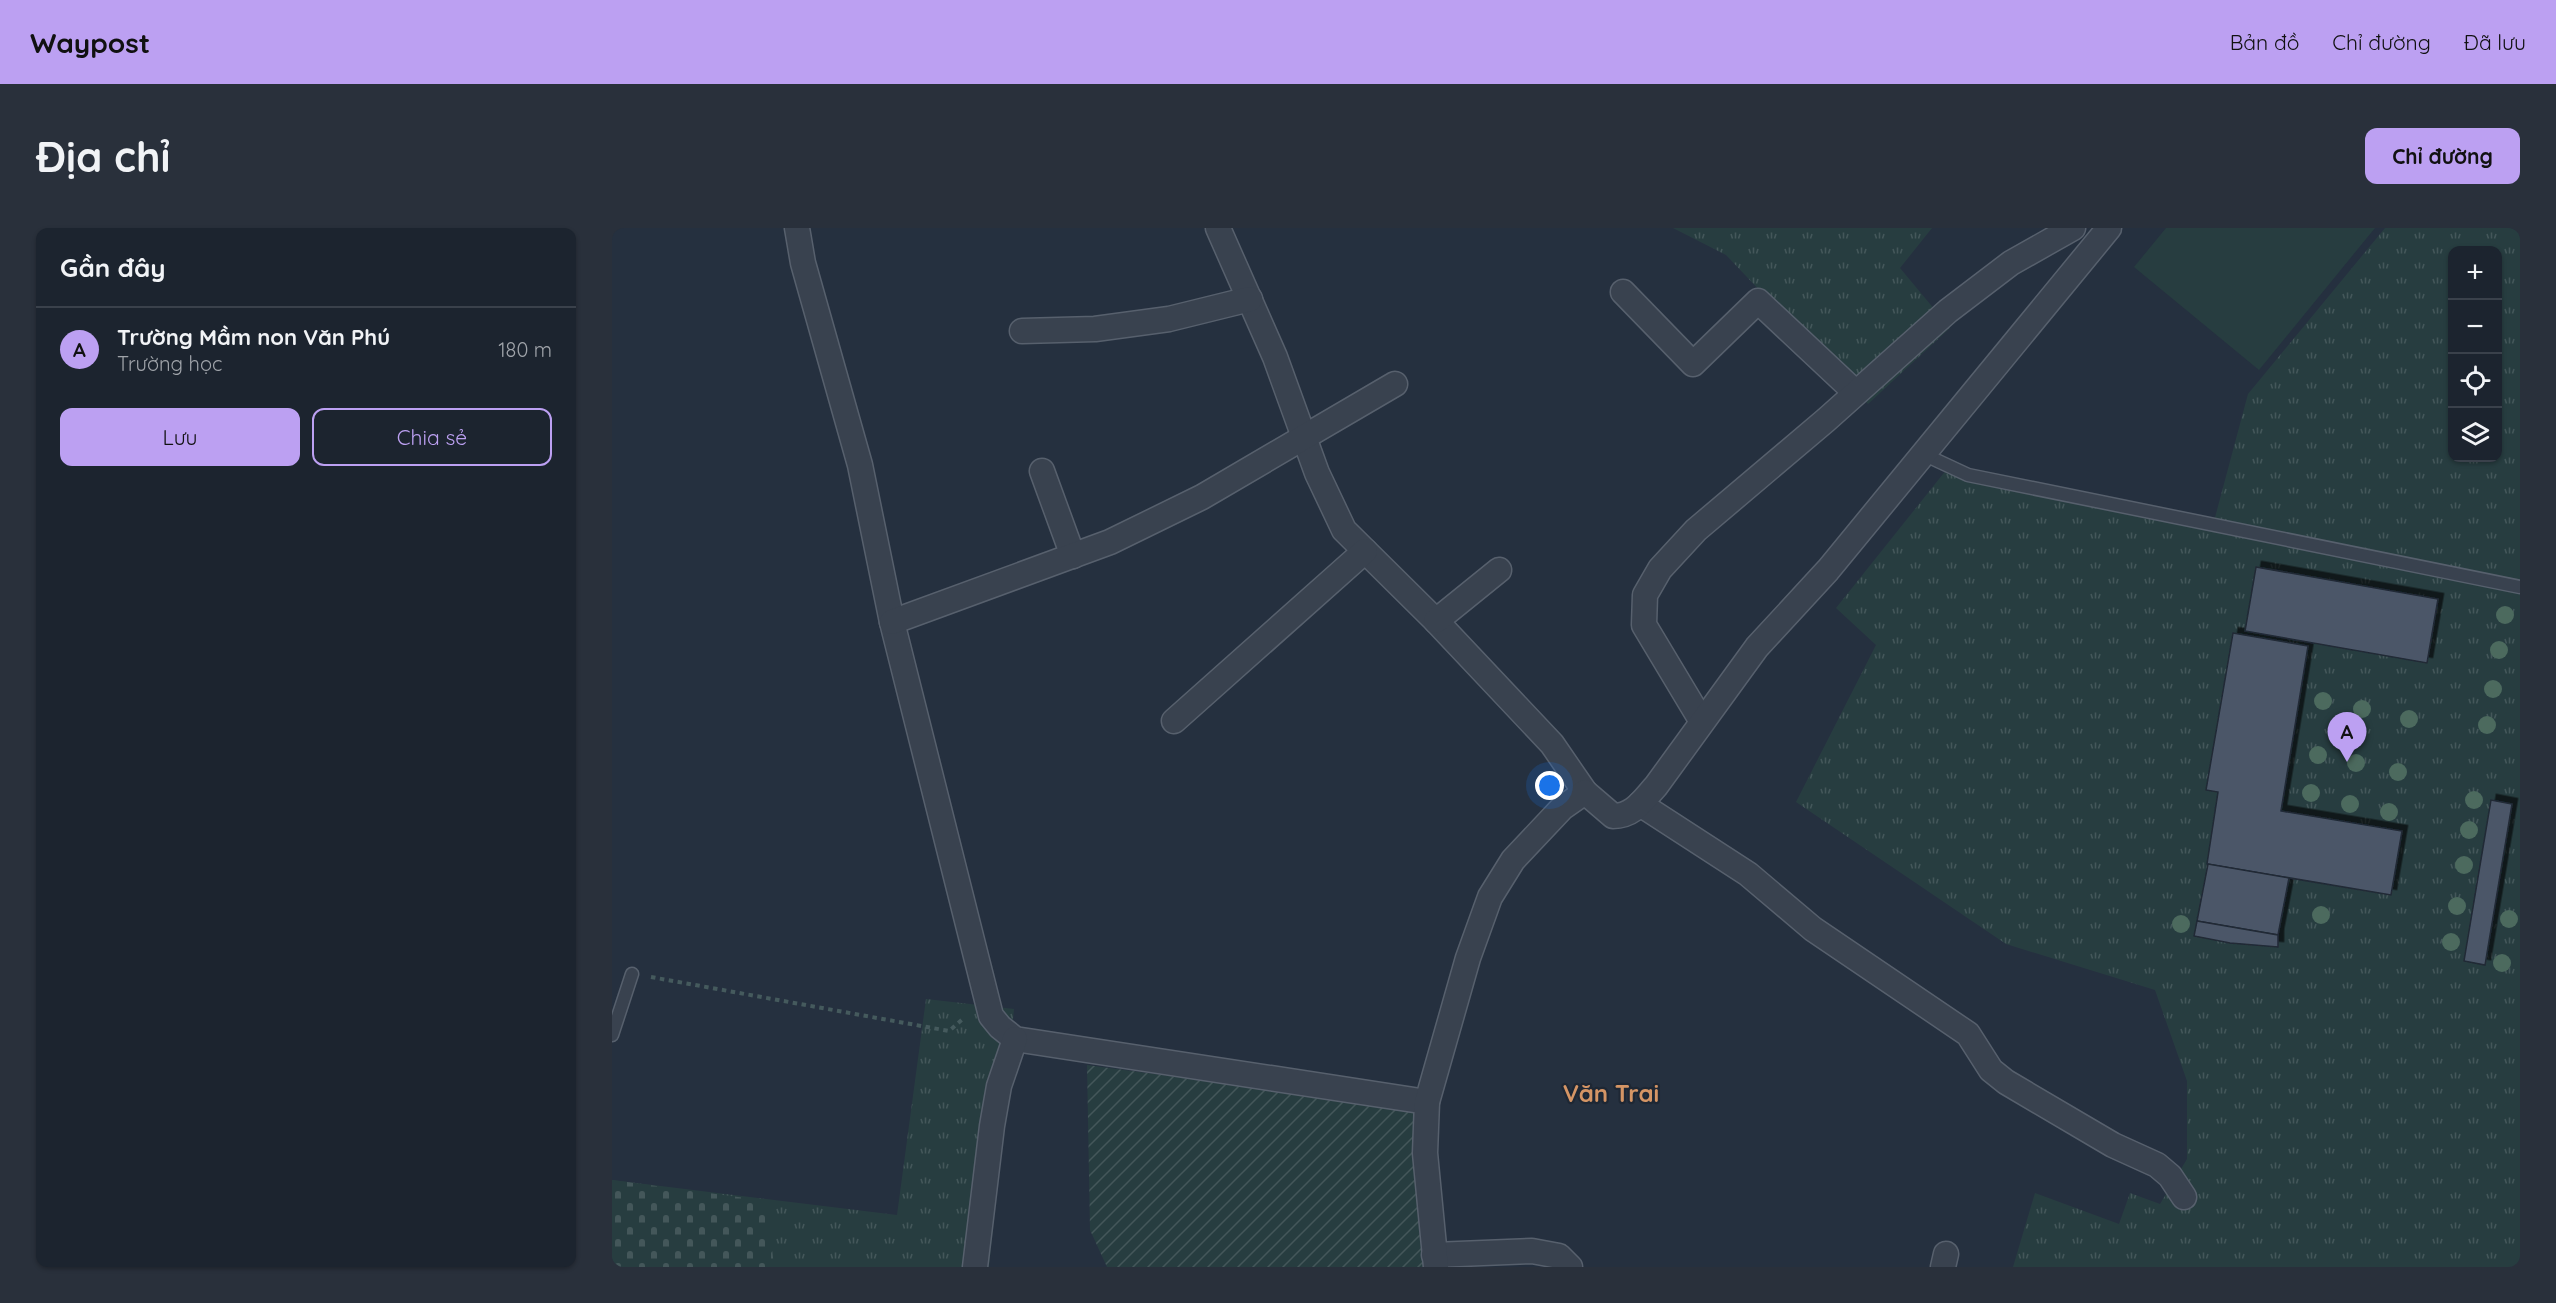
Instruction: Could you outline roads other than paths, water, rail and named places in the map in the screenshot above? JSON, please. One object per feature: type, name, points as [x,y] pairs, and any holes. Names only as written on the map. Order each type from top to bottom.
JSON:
[{"type":"street","points":[[797,228],[803,263],[860,465],[892,622],[991,1016],[1015,1039],[1427,1102]]},
{"type":"street","points":[[1218,228],[1275,357],[1317,473],[1344,530],[1436,621],[1552,744],[1585,792],[1613,816],[1633,812],[1656,786],[1701,720],[1757,647],[1828,570],[2109,228]]},
{"type":"street","points":[[1701,720],[1644,625],[1645,595],[1660,569],[1696,530],[1966,297],[2012,263],[2073,228]]},
{"type":"street","points":[[1623,292],[1693,364],[1758,301],[1855,392]]},
{"type":"street","points":[[1022,331],[1095,329],[1169,320],[1250,299]]},
{"type":"street","points":[[892,622],[1110,542],[1202,497],[1395,384]]},
{"type":"street","points":[[1042,471],[1073,556]]},
{"type":"street","points":[[1174,721],[1365,551]]},
{"type":"street","points":[[1436,621],[1499,570]]},
{"type":"street","points":[[1569,1267],[1559,1257],[1533,1251],[1435,1261],[1425,1153],[1427,1102],[1468,958],[1490,897],[1513,860],[1562,808],[1585,792]]},
{"type":"street","points":[[1640,804],[1748,874],[1813,929],[1968,1034],[1991,1070],[2006,1082],[2113,1145],[2157,1165],[2170,1176],[2184,1197]]},
{"type":"street","points":[[975,1267],[999,1086],[1015,1039]]},
{"type":"lane","points":[[1923,454],[1968,475],[2520,586]]},
{"type":"lane","points":[[612,1035],[632,974]]},
{"type":"place","name":"Trường Mầm non Văn Phú","points":[[2347,762]]},
{"type":"district","name":"Văn Trai","points":[[1611,1094]]}]
